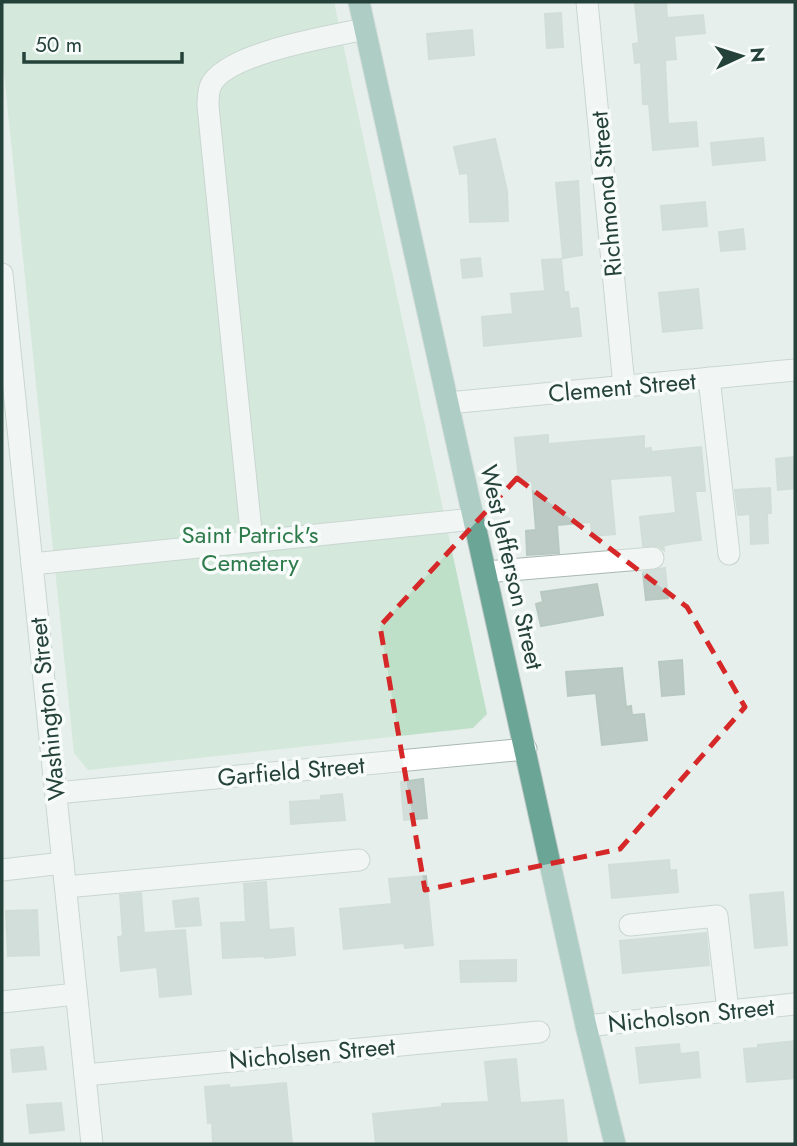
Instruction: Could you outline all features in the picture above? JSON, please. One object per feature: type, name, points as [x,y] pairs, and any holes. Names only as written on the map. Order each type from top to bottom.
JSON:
[{"type":"main road","name":"West Jefferson Street","points":[[359,2],[586,1026],[615,1144]]},
{"type":"street","name":"Richmond Street","points":[[587,2],[624,386]]},
{"type":"street","points":[[252,541],[208,107],[209,93],[212,83],[219,76],[244,61],[294,44],[365,29]]},
{"type":"street","name":"Washington Street","points":[[2,274],[92,1144]]},
{"type":"street","name":"Clement Street","points":[[448,403],[795,370]]},
{"type":"street","points":[[709,378],[729,554]]},
{"type":"street","points":[[32,564],[474,519]]},
{"type":"street","points":[[486,572],[653,558]]},
{"type":"street","name":"Garfield Street","points":[[56,793],[526,749]]},
{"type":"street","points":[[65,887],[359,860]]},
{"type":"street","points":[[2,870],[63,863]]},
{"type":"street","points":[[630,925],[717,916],[728,1011]]},
{"type":"street","points":[[2,1002],[76,994]]},
{"type":"street","name":"Nicholson Street","points":[[586,1026],[795,1004]]},
{"type":"street","name":"Nicholsen Street","points":[[85,1075],[539,1032]]},
{"type":"highlighted area","points":[[517,478],[687,607],[745,707],[620,849],[425,890],[380,626]]},
{"type":"green space","name":"Saint Patrick's Cemetery","points":[[2,2],[334,2],[487,714],[473,728],[88,770],[74,753],[2,54]]},
{"type":"building","points":[[666,2],[667,18],[703,15],[705,33],[674,36],[676,59],[665,60],[668,124],[696,122],[698,146],[653,150],[649,104],[643,104],[641,62],[635,63],[633,44],[639,43],[635,3]]},
{"type":"building","points":[[561,13],[563,47],[547,48],[545,14]]},
{"type":"building","points":[[472,30],[474,55],[429,59],[427,34]]},
{"type":"building","points":[[763,138],[765,160],[713,165],[711,143]]},
{"type":"building","points":[[495,139],[507,191],[508,221],[470,222],[468,173],[460,174],[454,147]]},
{"type":"building","points":[[578,181],[582,255],[563,258],[556,183]]},
{"type":"building","points":[[705,202],[707,226],[663,230],[661,206]]},
{"type":"building","points":[[743,229],[745,249],[721,251],[719,232]]},
{"type":"building","points":[[480,258],[482,276],[463,278],[461,260]]},
{"type":"building","points":[[561,259],[564,292],[568,292],[570,309],[578,308],[581,336],[484,346],[482,317],[513,314],[511,294],[545,291],[542,260]]},
{"type":"building","points":[[698,289],[702,328],[663,332],[659,293]]},
{"type":"building","points":[[548,435],[548,444],[644,436],[644,449],[651,448],[651,452],[701,447],[705,491],[695,491],[701,540],[670,544],[663,546],[664,550],[658,546],[643,546],[640,517],[676,513],[672,475],[610,479],[615,534],[592,536],[591,522],[557,525],[559,553],[527,555],[526,531],[536,530],[532,481],[519,482],[515,438]]},
{"type":"building","points":[[795,457],[795,488],[778,490],[776,459]]},
{"type":"building","points":[[770,488],[768,543],[751,544],[750,514],[738,515],[735,490]]},
{"type":"building","points":[[665,568],[668,598],[646,600],[643,572]]},
{"type":"building","points":[[597,584],[603,615],[541,626],[536,604],[543,602],[541,592]]},
{"type":"building","points":[[682,660],[684,694],[662,696],[659,662]]},
{"type":"building","points":[[622,668],[626,707],[631,706],[632,715],[644,714],[647,740],[602,745],[596,693],[568,696],[566,672]]},
{"type":"building","points":[[423,779],[427,818],[404,820],[401,782]]},
{"type":"building","points":[[342,794],[345,820],[291,824],[290,802],[321,800],[321,796]]},
{"type":"building","points":[[669,860],[670,871],[676,870],[678,892],[612,898],[609,865]]},
{"type":"building","points":[[426,876],[433,945],[405,948],[404,943],[344,949],[340,909],[392,904],[389,879]]},
{"type":"building","points":[[266,882],[269,930],[293,928],[295,955],[223,958],[221,923],[246,922],[244,884]]},
{"type":"building","points":[[783,892],[787,945],[755,948],[750,895]]},
{"type":"building","points":[[141,893],[144,933],[185,930],[191,994],[160,997],[157,967],[121,971],[118,937],[123,936],[120,895]]},
{"type":"building","points":[[198,898],[201,925],[176,927],[173,901]]},
{"type":"building","points":[[37,910],[39,955],[8,956],[6,911]]},
{"type":"building","points":[[706,933],[709,965],[623,973],[620,941]]},
{"type":"building","points":[[516,960],[516,981],[461,982],[460,961]]},
{"type":"building","points":[[795,1041],[795,1078],[747,1082],[744,1049]]},
{"type":"building","points":[[679,1044],[680,1054],[698,1052],[700,1077],[640,1083],[636,1048]]},
{"type":"building","points":[[43,1047],[46,1069],[13,1072],[11,1050]]},
{"type":"building","points":[[516,1059],[520,1103],[563,1100],[567,1144],[376,1144],[373,1114],[442,1107],[442,1104],[489,1102],[485,1062]]},
{"type":"building","points":[[286,1083],[292,1144],[213,1144],[205,1087],[229,1085],[229,1088]]},
{"type":"building","points":[[61,1103],[64,1130],[30,1133],[27,1105]]}]
